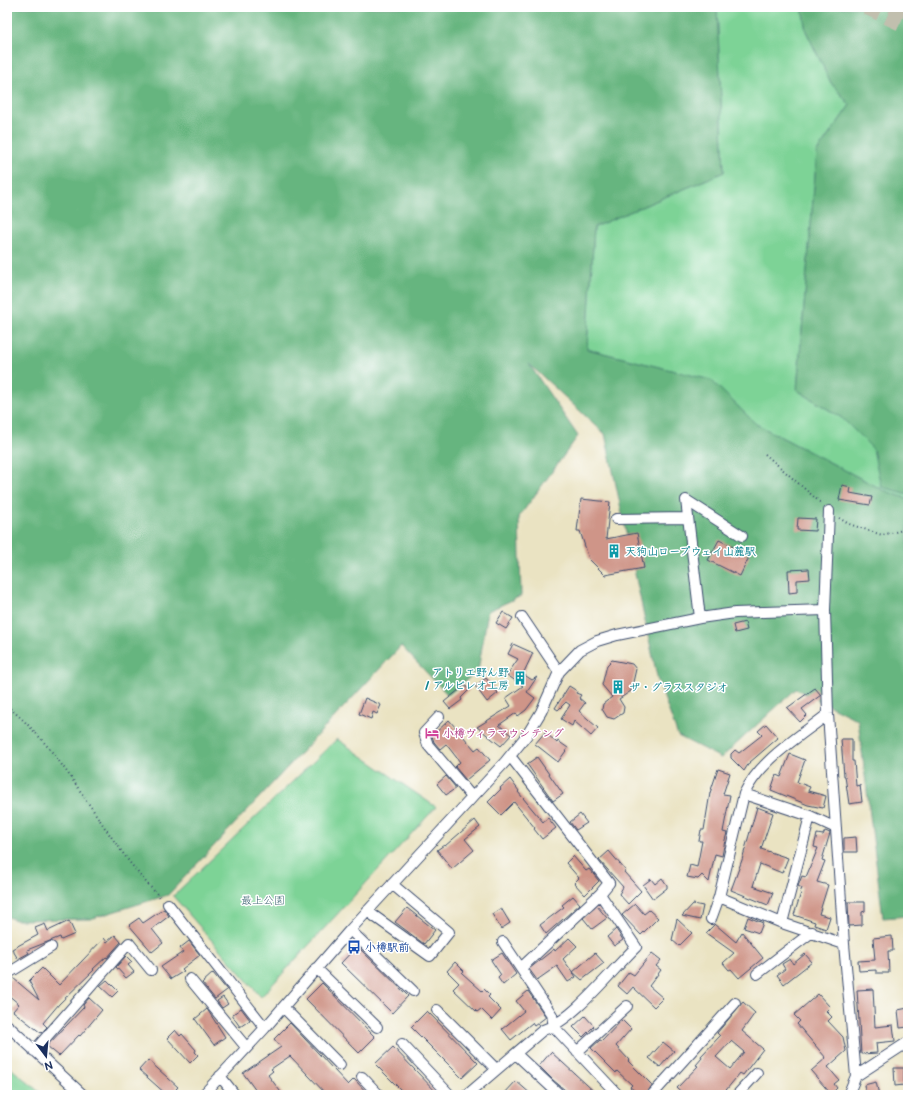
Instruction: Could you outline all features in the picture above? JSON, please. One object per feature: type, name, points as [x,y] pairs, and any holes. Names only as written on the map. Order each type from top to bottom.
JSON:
[{"type":"street","points":[[700,618],[686,500],[742,536]]},
{"type":"street","points":[[829,511],[825,610],[828,714],[844,944],[856,1076],[848,1095]]},
{"type":"street","points":[[616,520],[687,518]]},
{"type":"street","points":[[203,1095],[265,1028],[367,911],[510,756],[527,735],[541,712],[559,672],[580,650],[597,641],[617,635],[700,618],[735,613],[825,610]]},
{"type":"street","points":[[522,617],[559,672]]},
{"type":"street","points":[[711,919],[719,897],[744,794],[751,779],[780,752],[828,714]]},
{"type":"street","points":[[439,717],[424,733],[428,745],[472,797]]},
{"type":"street","points":[[510,756],[609,882],[600,894],[521,968]]},
{"type":"street","points":[[744,794],[810,816],[836,828]]},
{"type":"street","points":[[782,923],[810,816]]},
{"type":"street","points":[[367,911],[430,956],[449,932],[392,884]]},
{"type":"street","points":[[467,1095],[543,1030],[554,1027],[581,1003],[636,947],[600,894]]},
{"type":"street","points":[[719,897],[782,923],[844,944]]},
{"type":"street","points":[[168,904],[265,1028]]},
{"type":"street","points":[[350,930],[413,991]]},
{"type":"street","points":[[757,974],[812,932]]},
{"type":"street","points":[[504,942],[552,1015],[554,1027],[618,1095]]},
{"type":"street","points":[[34,1051],[129,943],[151,970]]},
{"type":"street","points":[[7,974],[51,947]]},
{"type":"street","points":[[316,968],[377,1028]]},
{"type":"street","points":[[190,979],[246,1048]]},
{"type":"street","points":[[652,1095],[735,1003]]},
{"type":"street","points":[[283,1006],[340,1064]]},
{"type":"street","points":[[578,1052],[627,1006]]},
{"type":"street","points":[[436,1010],[496,1069]]},
{"type":"street","points":[[7,1025],[83,1095]]},
{"type":"street","points":[[856,1076],[908,1042]]},
{"type":"street","points":[[402,1044],[450,1095]]},
{"type":"street","points":[[516,1054],[560,1095]]},
{"type":"street","points":[[738,1095],[758,1073]]},
{"type":"street","points":[[220,1076],[235,1095]]},
{"type":"street","points":[[362,1077],[379,1095]]},
{"type":"path","points":[[765,454],[829,511],[849,524],[882,535],[908,529]]},
{"type":"path","points":[[7,706],[19,715],[47,745],[111,838],[144,881],[168,904]]},
{"type":"green space","points":[[7,7],[717,7],[724,172],[594,227],[587,349],[711,380],[756,424],[883,490],[908,499],[908,916],[883,918],[858,720],[796,689],[721,758],[678,736],[658,681],[605,434],[529,364],[578,436],[519,517],[521,596],[488,611],[478,671],[448,695],[401,646],[168,895],[90,919],[16,920],[7,917]]},
{"type":"green space","points":[[717,7],[802,7],[806,31],[831,83],[850,105],[817,152],[797,390],[842,418],[874,449],[882,487],[908,494],[908,499],[883,490],[756,424],[710,380],[587,349],[594,227],[724,172]]},
{"type":"green space","points":[[802,7],[908,7],[908,494],[881,487],[873,449],[842,418],[797,390],[817,152],[850,105],[831,83],[806,31]]},
{"type":"green space","name":"最上公園","points":[[337,739],[436,807],[261,997],[173,896]]},
{"type":"green space","points":[[7,1065],[43,1095],[7,1095]]},
{"type":"building","points":[[842,485],[851,487],[850,493],[872,497],[870,505],[839,500]]},
{"type":"building","name":"天狗山ロープウェイ山麓駅","points":[[581,499],[610,502],[606,539],[637,533],[644,568],[605,575],[589,559],[580,531],[577,531]]},
{"type":"building","points":[[798,518],[816,519],[815,531],[797,530]]},
{"type":"building","points":[[719,540],[750,555],[740,576],[708,560]]},
{"type":"building","points":[[809,569],[810,579],[797,580],[797,592],[789,593],[788,570]]},
{"type":"building","points":[[503,612],[513,618],[506,629],[496,623]]},
{"type":"building","points":[[745,622],[747,630],[735,633],[733,625]]},
{"type":"building","points":[[513,644],[533,653],[523,674],[532,680],[537,677],[527,692],[535,698],[526,710],[518,716],[516,713],[499,725],[511,735],[501,746],[477,727],[511,706],[506,698],[523,686],[507,675],[518,659],[508,654]]},
{"type":"building","name":"ザ・グラススタジオ","points":[[612,660],[632,664],[636,669],[631,691],[619,699],[624,707],[623,713],[614,719],[607,717],[602,709],[603,704],[612,697],[602,685],[607,665]]},
{"type":"building","points":[[486,678],[498,693],[487,702],[475,686]]},
{"type":"building","points":[[465,685],[469,690],[461,698],[462,700],[450,709],[444,702]]},
{"type":"building","points":[[569,686],[577,691],[576,693],[581,695],[579,698],[585,703],[579,711],[598,728],[591,736],[574,721],[572,726],[561,719],[570,705],[566,702],[558,710],[555,708]]},
{"type":"building","points":[[815,688],[821,695],[802,709],[807,715],[800,722],[787,708]]},
{"type":"building","points":[[365,698],[381,705],[377,714],[373,712],[371,719],[359,714]]},
{"type":"building","points":[[449,720],[475,750],[479,747],[490,760],[466,780],[455,767],[460,762],[446,744],[440,749],[434,742],[432,736]]},
{"type":"building","points":[[766,724],[778,738],[749,763],[744,771],[731,758],[731,754],[735,750],[739,753],[762,735],[758,731]]},
{"type":"building","points":[[545,732],[557,743],[558,741],[568,748],[558,762],[535,744]]},
{"type":"building","points":[[841,739],[852,739],[852,761],[854,761],[856,786],[860,785],[862,802],[849,804],[844,776]]},
{"type":"building","points":[[790,754],[805,760],[797,782],[810,787],[808,791],[826,796],[823,808],[808,805],[771,790],[776,775],[781,777]]},
{"type":"building","points":[[537,757],[563,794],[553,801],[527,764]]},
{"type":"building","points":[[718,769],[730,773],[723,794],[730,795],[723,832],[727,833],[722,856],[715,854],[709,882],[702,875],[698,879],[687,877],[690,865],[697,867],[702,841],[699,841],[701,830],[704,830],[710,793]]},
{"type":"building","points":[[446,776],[456,788],[446,795],[437,784]]},
{"type":"building","points":[[510,779],[519,791],[518,792],[543,822],[548,818],[556,828],[542,839],[514,802],[501,815],[488,802]]},
{"type":"building","points":[[757,807],[773,813],[761,849],[788,858],[782,873],[760,864],[753,886],[773,893],[768,905],[731,890],[742,860]]},
{"type":"building","points":[[580,814],[587,823],[576,830],[570,822]]},
{"type":"building","points":[[475,820],[480,827],[465,839],[474,850],[452,869],[437,850],[444,845],[445,846]]},
{"type":"building","points":[[825,831],[830,833],[822,860],[825,861],[817,882],[828,885],[819,914],[830,917],[826,929],[814,925],[815,922],[794,915],[802,888],[798,886],[802,876],[806,877],[818,848],[814,847],[817,834],[823,835]]},
{"type":"building","points":[[856,837],[857,852],[844,852],[844,838]]},
{"type":"building","points":[[609,851],[626,871],[624,872],[641,891],[628,904],[619,894],[623,887],[599,860]]},
{"type":"building","points":[[573,856],[586,871],[589,869],[599,881],[585,895],[574,883],[579,878],[566,863]]},
{"type":"building","points":[[662,878],[667,885],[667,888],[653,899],[643,885],[651,879],[655,884]]},
{"type":"building","points":[[573,896],[580,904],[546,934],[540,925],[564,907],[562,905]]},
{"type":"building","points":[[848,902],[865,902],[865,911],[862,912],[862,925],[849,926]]},
{"type":"building","points":[[635,904],[644,914],[649,910],[658,918],[641,935],[622,915]]},
{"type":"building","points":[[693,904],[703,906],[700,920],[682,916]]},
{"type":"building","points":[[597,906],[607,918],[592,929],[583,918]]},
{"type":"building","points":[[407,908],[435,930],[424,944],[395,922]]},
{"type":"building","points":[[501,908],[510,923],[501,929],[492,914]]},
{"type":"building","points":[[164,909],[169,916],[152,929],[163,943],[152,952],[129,925],[139,918],[143,923]]},
{"type":"building","points":[[748,917],[763,923],[759,933],[744,928]]},
{"type":"building","points":[[677,919],[692,933],[679,946],[672,940]]},
{"type":"building","points":[[69,921],[75,934],[61,940],[60,937],[27,950],[29,953],[18,959],[12,949],[38,935],[35,928],[45,924],[48,931]]},
{"type":"building","points":[[715,924],[736,942],[742,932],[763,958],[739,978],[723,963],[734,953],[706,933]]},
{"type":"building","points":[[616,929],[623,940],[614,946],[607,937]]},
{"type":"building","points":[[115,935],[121,942],[107,958],[106,957],[93,969],[94,970],[59,1004],[43,1023],[47,1027],[41,1033],[13,1011],[19,1004],[7,994],[7,983],[10,980],[13,978],[39,1000],[29,981],[42,968],[59,985],[104,938],[107,942]]},
{"type":"building","points":[[892,936],[893,951],[888,951],[889,973],[876,973],[876,970],[859,971],[858,961],[875,960],[873,938]]},
{"type":"building","points":[[569,938],[577,946],[563,959],[576,977],[568,982],[557,966],[537,980],[529,969],[554,949],[555,951]]},
{"type":"building","points":[[189,941],[200,955],[182,969],[184,971],[171,979],[161,967],[183,952],[180,948]]},
{"type":"building","points":[[357,946],[408,996],[392,1013],[341,963]]},
{"type":"building","points":[[502,953],[516,974],[503,985],[498,978],[501,975],[491,960]]},
{"type":"building","points":[[595,953],[604,963],[582,980],[573,972]]},
{"type":"building","points":[[652,953],[661,960],[656,966],[661,970],[649,986],[663,998],[654,1007],[633,987],[627,994],[618,986],[629,972],[634,975]]},
{"type":"building","points":[[805,954],[812,962],[784,984],[777,975],[785,969],[782,964],[790,959],[793,964]]},
{"type":"building","points":[[126,956],[132,962],[128,965],[134,972],[126,978],[116,967]]},
{"type":"building","points":[[455,962],[464,971],[462,973],[482,991],[484,989],[490,995],[488,997],[501,1010],[492,1020],[481,1009],[477,1012],[453,989],[459,983],[447,971]]},
{"type":"building","points":[[213,973],[227,990],[215,999],[202,983]]},
{"type":"building","points":[[107,980],[118,991],[112,997],[100,986]]},
{"type":"building","points":[[322,983],[375,1037],[359,1053],[306,999]]},
{"type":"building","points":[[873,989],[875,1027],[893,1025],[895,1041],[876,1043],[877,1053],[861,1054],[857,990]]},
{"type":"building","points":[[528,991],[546,1017],[534,1026],[532,1023],[511,1040],[502,1029],[524,1011],[516,1001]]},
{"type":"building","points":[[818,994],[830,1007],[826,1011],[832,1017],[828,1021],[843,1037],[846,1051],[828,1067],[839,1080],[834,1084],[837,1088],[831,1094],[811,1071],[826,1058],[797,1024],[800,1021],[794,1015]]},
{"type":"building","points":[[223,997],[228,1004],[222,1008],[217,1001]]},
{"type":"building","points":[[89,998],[102,1010],[80,1036],[79,1035],[59,1056],[47,1046],[84,1007],[83,1005]]},
{"type":"building","points":[[743,1002],[755,1013],[742,1031],[763,1049],[743,1075],[740,1073],[722,1095],[685,1095],[677,1088],[698,1066],[696,1065],[702,1058],[701,1056],[720,1036],[717,1033]],"holes":[[[731,1041],[744,1052],[730,1069],[716,1057]]]},
{"type":"building","points":[[241,1008],[250,1020],[240,1027],[232,1015]]},
{"type":"building","points":[[908,1008],[908,1027],[900,1028],[898,1010]]},
{"type":"building","points":[[207,1009],[225,1037],[214,1045],[195,1019]]},
{"type":"building","points":[[427,1011],[478,1063],[462,1078],[411,1027]]},
{"type":"building","points":[[585,1016],[594,1026],[583,1037],[573,1027]]},
{"type":"building","points":[[622,1020],[631,1029],[616,1046],[629,1060],[628,1061],[652,1085],[646,1095],[640,1095],[630,1087],[632,1085],[617,1071],[616,1073],[591,1048],[600,1040],[602,1041]]},
{"type":"building","points":[[290,1023],[348,1085],[354,1079],[369,1095],[327,1095],[290,1056],[271,1069],[273,1071],[268,1075],[283,1095],[259,1095],[243,1073],[281,1047],[274,1039]]},
{"type":"building","points":[[175,1030],[180,1036],[182,1034],[196,1050],[195,1052],[198,1055],[190,1063],[167,1038]]},
{"type":"building","points":[[663,1042],[674,1051],[660,1067],[649,1058]]},
{"type":"building","points":[[393,1047],[439,1095],[406,1095],[375,1064]]},
{"type":"building","points":[[551,1052],[598,1095],[571,1095],[553,1080],[539,1066]]},
{"type":"building","points":[[148,1060],[178,1087],[176,1089],[184,1095],[167,1095],[139,1070]]},
{"type":"building","points":[[894,1068],[904,1068],[904,1085],[895,1086]]},
{"type":"building","points":[[516,1081],[532,1095],[503,1095]]},
{"type":"building","points":[[876,1082],[879,1095],[866,1095],[864,1085]]},
{"type":"tunnel","points":[[866,7],[908,27]]},
{"type":"tunnel","points":[[891,7],[908,15]]},
{"type":"place","name":"天狗山ロープウェイ山麓駅","points":[[614,551]]},
{"type":"place","name":"アトリエ野ん野 / アルビレオ工房","points":[[520,678]]},
{"type":"place","name":"ザ・グラススタジオ","points":[[618,687]]},
{"type":"place","name":"小樽ヴィラマウンテング","points":[[432,733]]},
{"type":"place","name":"小樽駅前","points":[[354,947]]}]
